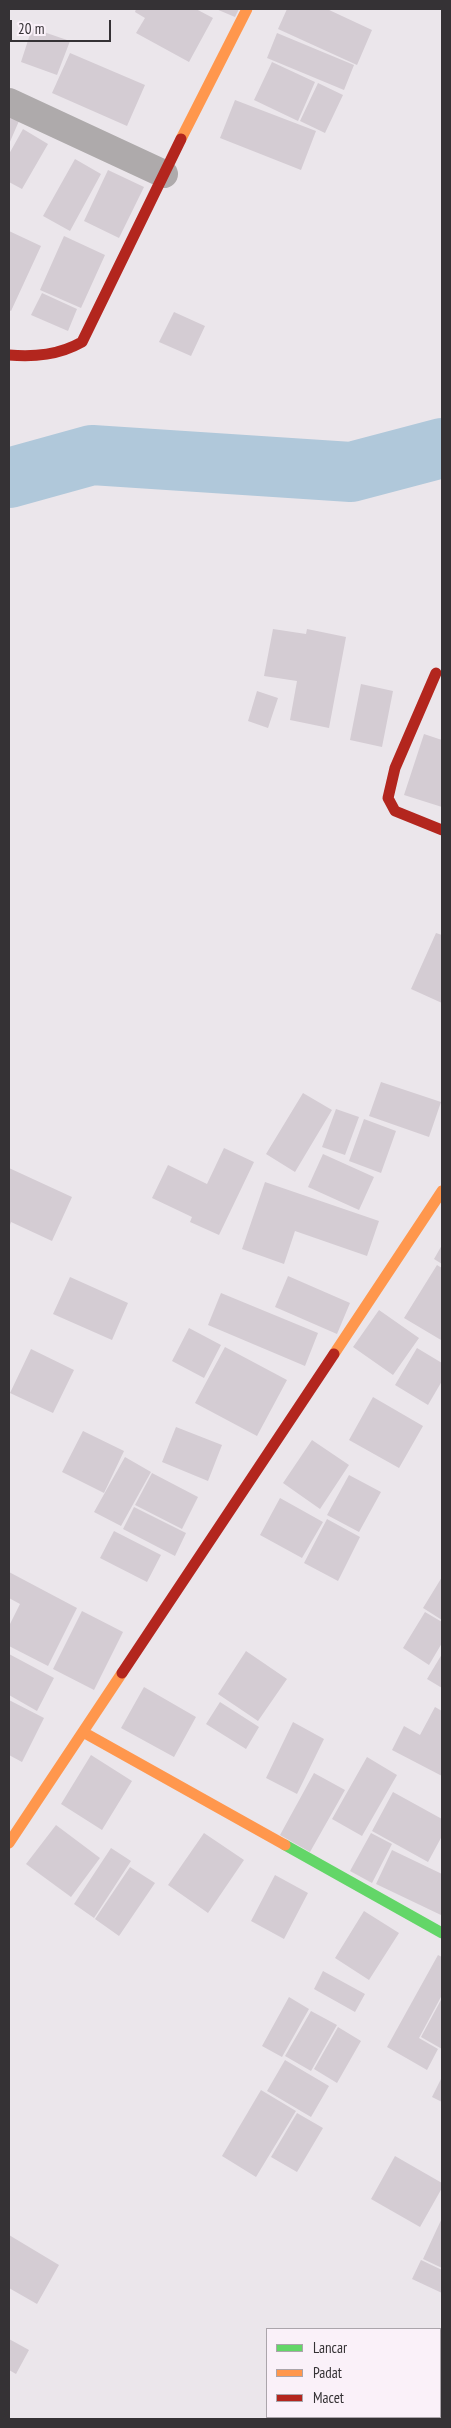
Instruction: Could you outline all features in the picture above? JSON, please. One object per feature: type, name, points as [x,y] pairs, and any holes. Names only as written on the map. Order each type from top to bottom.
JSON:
[{"type":"street","points":[[9,354],[56,355],[70,350],[82,342],[164,174],[248,9]]},
{"type":"street","points":[[9,102],[164,174]]},
{"type":"street","points":[[436,673],[395,768],[388,798],[395,811],[442,830]]},
{"type":"street","points":[[9,1843],[442,1191]]},
{"type":"street","points":[[83,1732],[442,1933]]},
{"type":"building","points":[[136,9],[196,9],[213,18],[189,62],[136,33],[145,18],[135,12]]},
{"type":"building","points":[[216,9],[239,9],[235,17]]},
{"type":"building","points":[[287,9],[327,9],[372,30],[357,65],[278,29]]},
{"type":"building","points":[[32,28],[70,41],[57,75],[21,62]]},
{"type":"building","points":[[277,33],[354,65],[344,90],[267,58]]},
{"type":"building","points":[[70,53],[145,85],[127,126],[52,93]]},
{"type":"building","points":[[272,62],[315,82],[298,121],[254,100]]},
{"type":"building","points":[[318,83],[343,95],[325,133],[300,121]]},
{"type":"building","points":[[235,100],[316,131],[301,170],[220,138]]},
{"type":"building","points":[[9,116],[19,121],[9,144]]},
{"type":"building","points":[[23,129],[48,144],[22,189],[9,182],[9,154]]},
{"type":"building","points":[[75,159],[101,174],[70,231],[43,216]]},
{"type":"building","points":[[108,170],[144,187],[119,238],[84,221]]},
{"type":"building","points":[[9,231],[41,246],[11,311],[9,310]]},
{"type":"building","points":[[64,236],[105,255],[81,308],[40,290]]},
{"type":"building","points":[[42,293],[77,309],[68,331],[31,315]]},
{"type":"building","points":[[174,312],[205,326],[191,356],[159,342]]},
{"type":"building","points":[[273,629],[306,634],[307,629],[346,637],[329,728],[290,720],[297,681],[264,676]]},
{"type":"building","points":[[361,684],[393,691],[382,747],[350,740]]},
{"type":"building","points":[[257,691],[278,698],[268,728],[248,721]]},
{"type":"building","points":[[424,734],[442,740],[442,807],[404,795]]},
{"type":"building","points":[[436,933],[442,935],[442,1003],[411,989]]},
{"type":"building","points":[[381,1082],[441,1102],[429,1137],[369,1116]]},
{"type":"building","points":[[303,1093],[332,1110],[295,1172],[266,1154]]},
{"type":"building","points":[[336,1109],[359,1117],[345,1155],[322,1147]]},
{"type":"building","points":[[364,1119],[396,1131],[381,1173],[349,1161]]},
{"type":"building","points":[[224,1148],[254,1162],[219,1235],[190,1222],[192,1217],[152,1198],[168,1165],[207,1184]]},
{"type":"building","points":[[323,1154],[374,1177],[359,1210],[308,1187]]},
{"type":"building","points":[[9,1168],[72,1197],[52,1241],[11,1222],[9,1228]]},
{"type":"building","points":[[265,1182],[379,1221],[367,1256],[295,1231],[284,1264],[242,1249]]},
{"type":"building","points":[[442,1245],[442,1264],[434,1259]]},
{"type":"building","points":[[437,1265],[442,1268],[441,1340],[404,1318]]},
{"type":"building","points":[[288,1276],[350,1303],[337,1334],[275,1307]]},
{"type":"building","points":[[70,1277],[128,1303],[112,1340],[53,1314]]},
{"type":"building","points":[[221,1293],[318,1333],[305,1366],[208,1325]]},
{"type":"building","points":[[379,1310],[419,1338],[393,1375],[353,1347]]},
{"type":"building","points":[[189,1328],[221,1345],[204,1378],[172,1361]]},
{"type":"building","points":[[225,1347],[287,1380],[257,1436],[195,1403]]},
{"type":"building","points":[[417,1348],[442,1363],[442,1381],[428,1405],[395,1385]]},
{"type":"building","points":[[31,1349],[74,1370],[53,1413],[10,1393]]},
{"type":"building","points":[[373,1397],[423,1426],[399,1468],[349,1440]]},
{"type":"building","points":[[176,1427],[222,1445],[208,1481],[162,1462]]},
{"type":"building","points":[[83,1431],[124,1451],[104,1493],[62,1472]]},
{"type":"building","points":[[312,1440],[349,1465],[320,1509],[283,1483]]},
{"type":"building","points":[[125,1457],[151,1472],[121,1526],[94,1512]]},
{"type":"building","points":[[152,1473],[198,1497],[182,1529],[135,1505]]},
{"type":"building","points":[[349,1475],[381,1492],[359,1532],[327,1515]]},
{"type":"building","points":[[280,1498],[323,1522],[302,1558],[260,1535]]},
{"type":"building","points":[[134,1507],[186,1533],[175,1556],[123,1529]]},
{"type":"building","points":[[327,1519],[360,1537],[338,1581],[304,1563]]},
{"type":"building","points":[[114,1531],[161,1555],[147,1582],[100,1558]]},
{"type":"building","points":[[9,1572],[77,1608],[48,1666],[9,1646],[9,1626],[20,1604],[9,1598]]},
{"type":"building","points":[[442,1577],[442,1620],[423,1608]]},
{"type":"building","points":[[82,1611],[123,1632],[94,1690],[53,1669]]},
{"type":"building","points":[[425,1612],[442,1622],[442,1643],[429,1665],[403,1648]]},
{"type":"building","points":[[246,1651],[287,1679],[258,1721],[218,1694]]},
{"type":"building","points":[[9,1654],[54,1678],[37,1711],[9,1695]]},
{"type":"building","points":[[442,1654],[442,1688],[427,1679]]},
{"type":"building","points":[[144,1687],[196,1717],[174,1757],[121,1728]]},
{"type":"building","points":[[9,1700],[44,1718],[22,1762],[9,1755]]},
{"type":"building","points":[[220,1702],[259,1727],[246,1749],[206,1724]]},
{"type":"building","points":[[435,1707],[442,1711],[442,1776],[392,1750],[404,1726],[420,1735]]},
{"type":"building","points":[[293,1722],[324,1739],[297,1794],[266,1778]]},
{"type":"building","points":[[91,1755],[132,1781],[102,1830],[61,1804]]},
{"type":"building","points":[[367,1757],[397,1775],[362,1836],[332,1819]]},
{"type":"building","points":[[314,1773],[345,1790],[310,1852],[280,1835]]},
{"type":"building","points":[[393,1792],[442,1819],[442,1836],[428,1862],[372,1831]]},
{"type":"building","points":[[56,1825],[100,1858],[71,1897],[26,1864]]},
{"type":"building","points":[[204,1833],[244,1860],[208,1913],[168,1885]]},
{"type":"building","points":[[371,1833],[392,1844],[372,1883],[350,1871]]},
{"type":"building","points":[[111,1848],[131,1861],[94,1918],[74,1904]]},
{"type":"building","points":[[392,1850],[442,1874],[441,1915],[376,1884]]},
{"type":"building","points":[[130,1867],[155,1883],[119,1936],[95,1919]]},
{"type":"building","points":[[275,1875],[308,1893],[284,1939],[251,1921]]},
{"type":"building","points":[[364,1911],[399,1933],[369,1980],[335,1958]]},
{"type":"building","points":[[438,1955],[442,1957],[442,1995],[419,2038],[438,2049],[427,2070],[387,2047]]},
{"type":"building","points":[[323,1971],[365,1994],[355,2012],[314,1989]]},
{"type":"building","points":[[289,1997],[309,2009],[282,2057],[262,2046]]},
{"type":"building","points":[[442,1998],[442,2049],[421,2037]]},
{"type":"building","points":[[311,2011],[337,2025],[311,2071],[285,2056]]},
{"type":"building","points":[[338,2027],[361,2041],[337,2083],[314,2069]]},
{"type":"building","points":[[285,2060],[329,2086],[311,2117],[267,2091]]},
{"type":"building","points":[[442,2077],[442,2102],[432,2097]]},
{"type":"building","points":[[261,2090],[296,2111],[256,2177],[222,2156]]},
{"type":"building","points":[[297,2113],[323,2128],[297,2172],[271,2157]]},
{"type":"building","points":[[395,2156],[442,2183],[442,2188],[420,2227],[371,2199]]},
{"type":"building","points":[[442,2218],[442,2268],[423,2259]]},
{"type":"building","points":[[9,2235],[59,2265],[37,2304],[9,2288]]},
{"type":"building","points":[[421,2260],[442,2270],[442,2293],[412,2279]]},
{"type":"building","points":[[9,2339],[29,2350],[16,2374],[9,2370]]},
{"type":"waterway","points":[[9,478],[92,455],[351,472],[442,448]]},
{"type":"traffic: fast","points":[[285,1845],[442,1933]]},
{"type":"traffic: slow","points":[[181,139],[247,9]]},
{"type":"traffic: slow","points":[[334,1354],[442,1191]]},
{"type":"traffic: slow","points":[[9,1843],[122,1673]]},
{"type":"traffic: slow","points":[[83,1732],[285,1845]]},
{"type":"traffic: jam","points":[[9,355],[47,354],[65,350],[82,342],[181,139]]},
{"type":"traffic: jam","points":[[436,673],[395,768],[388,798],[395,811],[442,830]]},
{"type":"traffic: jam","points":[[122,1673],[334,1354]]}]
